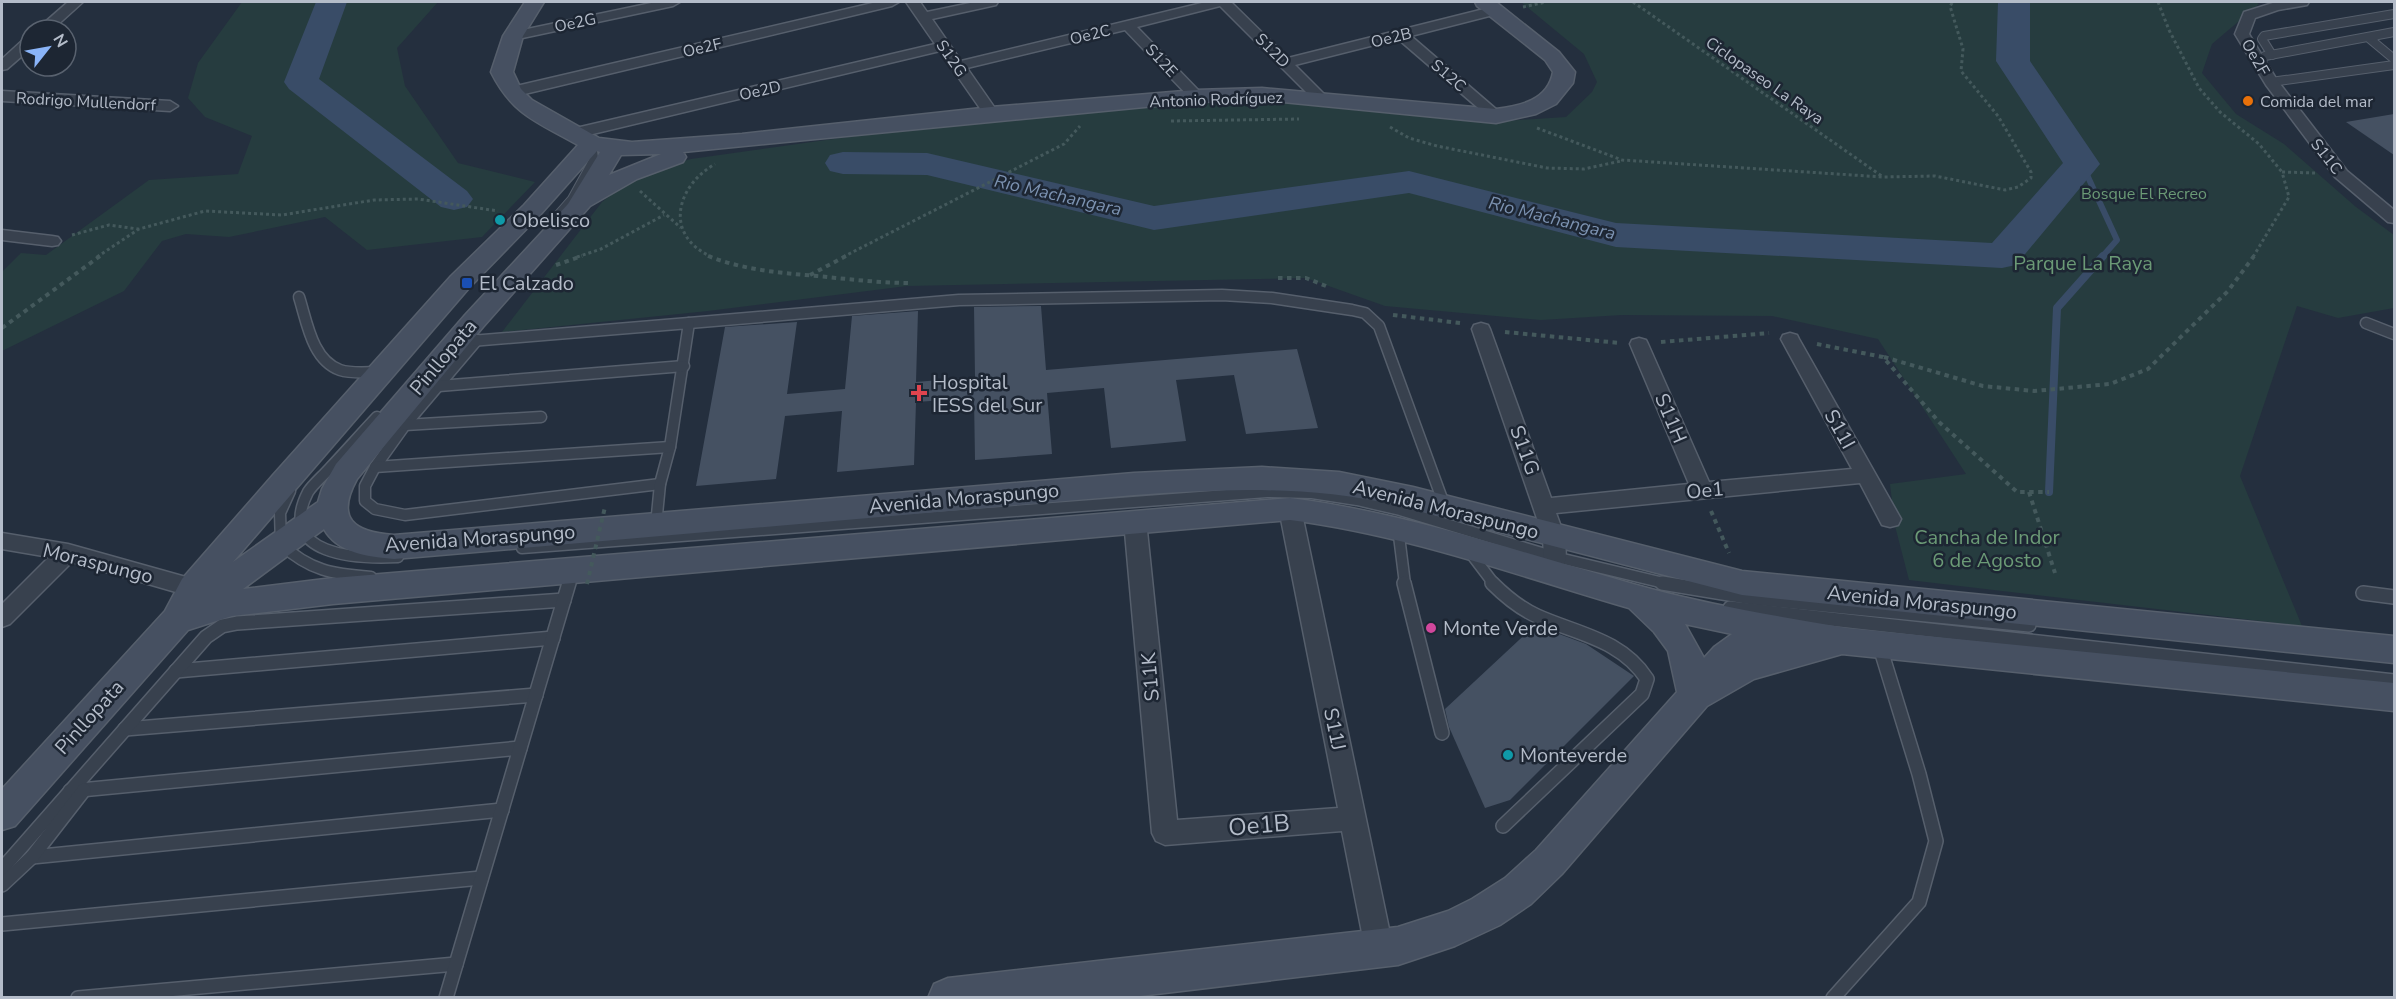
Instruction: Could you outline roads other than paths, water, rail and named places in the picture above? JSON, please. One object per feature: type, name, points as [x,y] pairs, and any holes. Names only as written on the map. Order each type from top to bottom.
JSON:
[{"type":"street","points":[[57,18],[76,2]]},
{"type":"street","points":[[512,92],[502,72],[513,36],[534,2]]},
{"type":"street","name":"Oe2G","points":[[513,36],[673,2]]},
{"type":"street","name":"Oe2F","points":[[512,92],[892,2]]},
{"type":"street","name":"S12G","points":[[913,2],[992,114]]},
{"type":"street","points":[[924,17],[992,2]]},
{"type":"street","name":"Oe2C","points":[[958,66],[1222,2]]},
{"type":"street","name":"S12D","points":[[1222,2],[1322,99]]},
{"type":"street","name":"Oe2F","points":[[2271,82],[2242,34],[2250,15],[2273,4],[2302,2]]},
{"type":"street","name":"Antonio Rodríguez","points":[[512,92],[524,105],[594,141],[632,149],[742,141],[992,114],[1196,96],[1262,94],[1496,116],[1530,110],[1551,97],[1564,76],[1562,68],[1552,57],[1490,6]]},
{"type":"street","name":"Oe2B","points":[[1286,63],[1401,34],[1490,6]]},
{"type":"street","name":"S12E","points":[[1128,25],[1196,96]]},
{"type":"street","name":"S12C","points":[[1401,34],[1496,116]]},
{"type":"street","name":"Oe2D","points":[[594,141],[944,46]]},
{"type":"street","points":[[2,66],[18,52]]},
{"type":"street","name":"S11C","points":[[2271,82],[2341,174],[2394,218]]},
{"type":"street","name":"Rodrigo Mullendorf","points":[[2,96],[170,106]]},
{"type":"street","name":"Pinllopata","points":[[2,814],[177,620],[331,508],[338,484],[346,472],[466,341],[526,264],[577,208],[594,141]]},
{"type":"street","name":"Pinllopata","points":[[177,620],[193,588],[283,483],[460,282],[532,210],[594,141]]},
{"type":"street","name":"Antonio Rodríguez","points":[[577,208],[619,178],[671,158],[742,141]]},
{"type":"street","points":[[2,235],[52,241]]},
{"type":"street","name":"S11G","points":[[1481,329],[1545,506],[1554,559]]},
{"type":"street","name":"S11I","points":[[1790,339],[1890,519]]},
{"type":"street","name":"S11H","points":[[1639,344],[1702,491]]},
{"type":"street","name":"Oe1","points":[[1545,506],[1866,475]]},
{"type":"street","name":"Avenida Moraspungo","points":[[331,508],[335,524],[342,532],[363,544],[394,547],[1134,484],[1232,478],[1285,478],[1338,483],[1386,491],[1445,507],[1634,598],[1781,631],[1863,642],[2394,697]]},
{"type":"street","name":"Pinllopata","points":[[283,483],[265,520],[264,542],[283,543]]},
{"type":"street","name":"Avenida Moraspungo","points":[[177,620],[231,603],[333,591],[569,583],[1135,521],[1290,509],[1331,513],[1398,528],[1467,548],[1554,559],[1653,563],[1742,583],[2394,650]]},
{"type":"street","name":"S11J","points":[[1290,509],[1379,948]]},
{"type":"street","name":"S11K","points":[[1135,521],[1164,833]]},
{"type":"street","name":"Moraspungo","points":[[2,541],[68,552],[193,588]]},
{"type":"street","name":"Avenida Moraspungo","points":[[283,543],[280,573],[303,586],[333,591]]},
{"type":"street","points":[[2,618],[68,552]]},
{"type":"street","points":[[1634,598],[1663,619],[1682,642],[1701,692]]},
{"type":"street","points":[[948,998],[1398,946],[1455,927],[1486,912],[1518,891],[1549,862],[1701,692],[1712,669],[1725,656],[1743,644],[1781,631]]},
{"type":"street","points":[[1701,692],[1778,657],[1863,642]]},
{"type":"street","name":"Oe1B","points":[[1164,833],[1353,818]]},
{"type":"lane","points":[[2272,55],[2262,39],[2264,36],[2394,14]]},
{"type":"lane","points":[[2256,58],[2394,32]]},
{"type":"lane","points":[[2378,34],[2370,39],[2394,59]]},
{"type":"lane","points":[[2271,82],[2394,65]]},
{"type":"lane","points":[[283,543],[309,491],[466,320],[572,199],[594,159],[594,141]]},
{"type":"lane","points":[[594,141],[556,193],[467,284],[312,458],[291,489],[280,513],[283,543],[297,561],[330,574],[372,577],[1248,506],[1311,507],[1376,518],[1685,588],[1753,598],[2038,626]]},
{"type":"lane","points":[[660,484],[405,514],[375,509],[365,501],[365,486],[375,467],[405,425],[439,386],[466,341],[947,301],[1222,295],[1272,298],[1365,313],[1379,326],[1445,507]]},
{"type":"lane","points":[[299,297],[312,338],[323,358],[339,369],[381,372]]},
{"type":"lane","points":[[656,525],[660,484],[670,447],[689,323]]},
{"type":"lane","points":[[2366,323],[2394,334]]},
{"type":"lane","points":[[439,386],[684,366]]},
{"type":"lane","points":[[405,425],[541,417]]},
{"type":"lane","points":[[375,467],[670,447]]},
{"type":"lane","points":[[283,543],[308,538],[324,550],[343,557],[371,559],[1267,492],[1301,493],[1357,500],[1401,510],[1554,559],[1580,578],[1666,599],[1725,608],[2394,681]]},
{"type":"lane","points":[[1398,528],[1399,549],[1411,609],[1442,733]]},
{"type":"lane","points":[[1467,548],[1480,569],[1496,588],[1524,609],[1624,652],[1642,667],[1647,679],[1642,694],[1503,826]]},
{"type":"lane","points":[[2,869],[206,637],[222,626],[569,583],[446,998]]},
{"type":"lane","points":[[2363,593],[2394,597]]},
{"type":"lane","points":[[2133,635],[2394,661]]},
{"type":"lane","points":[[176,671],[554,638]]},
{"type":"lane","points":[[1833,998],[1919,902],[1936,841],[1919,774],[1863,642]]},
{"type":"lane","points":[[125,729],[536,695]]},
{"type":"lane","points":[[70,791],[520,748]]},
{"type":"lane","points":[[2,885],[32,857],[84,790]]},
{"type":"lane","points":[[32,857],[502,810]]},
{"type":"lane","points":[[2,924],[481,878]]},
{"type":"lane","points":[[78,998],[456,964]]},
{"type":"waterway","points":[[331,2],[301,82],[454,199]]},
{"type":"waterway","name":"Rio Machangara","points":[[843,163],[927,164],[1154,218],[1409,182],[1616,235],[2002,256],[2082,164],[2013,61],[2014,2]]},
{"type":"waterway","points":[[2082,164],[2117,240],[2102,257]]},
{"type":"waterway","points":[[2049,492],[2057,308],[2103,256]]},
{"type":"place","name":"Comida del mar","points":[[2248,101]]},
{"type":"place","name":"Obelisco","points":[[500,220]]},
{"type":"place","name":"El Calzado","points":[[467,283]]},
{"type":"place","name":"Hospital IESS del Sur","points":[[919,393]]},
{"type":"place","name":"Monte Verde","points":[[1431,628]]},
{"type":"place","name":"Monteverde","points":[[1508,755]]},
{"type":"park label","name":"Bosque El Recreo","points":[[2144,193]]},
{"type":"park label","name":"Parque La Raya","points":[[2083,263]]},
{"type":"park label","name":"Cancha de Indor 6 de Agosto","points":[[1987,548]]}]
